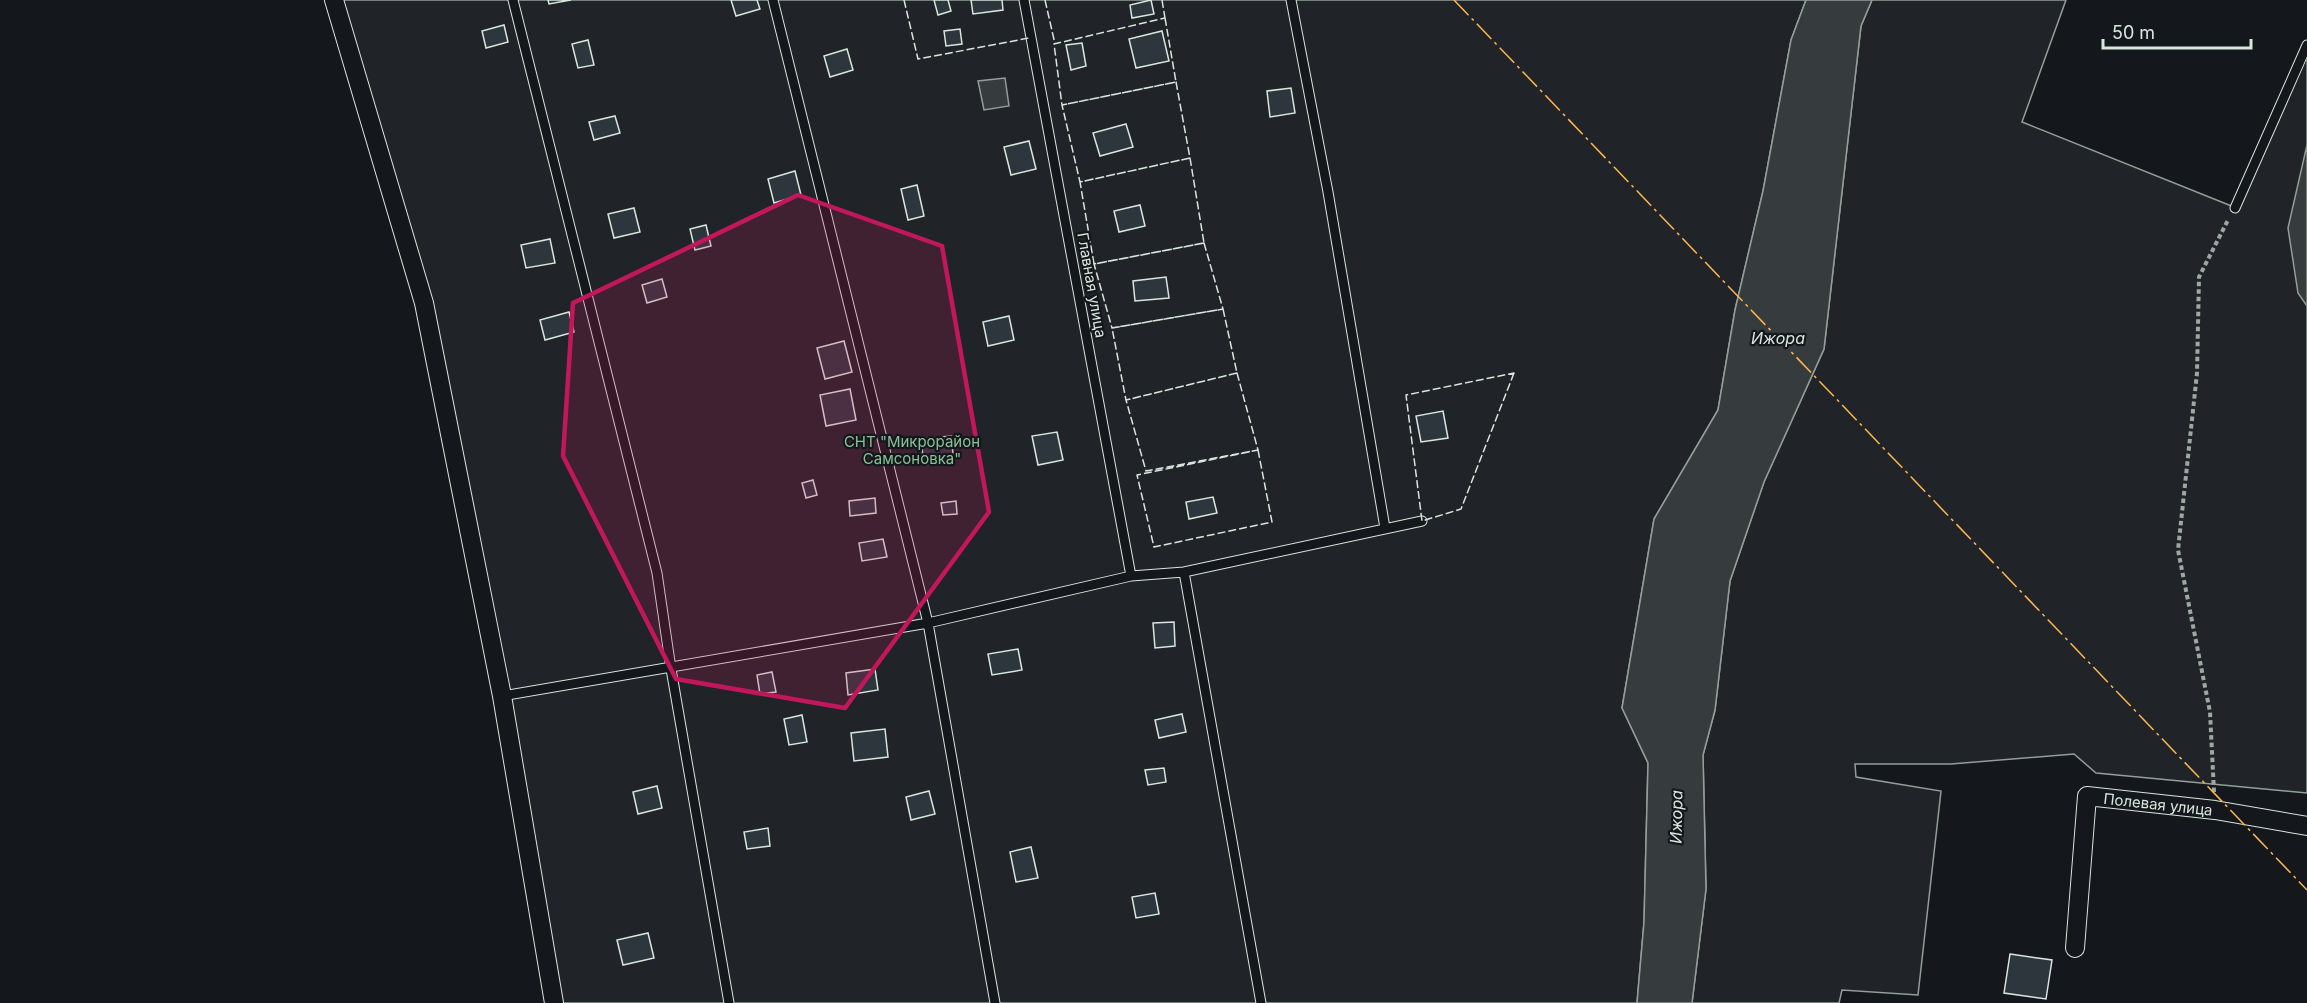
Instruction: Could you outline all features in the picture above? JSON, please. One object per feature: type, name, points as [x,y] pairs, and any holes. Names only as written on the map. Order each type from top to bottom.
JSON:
[{"type":"street","points":[[334,0],[424,303],[502,696],[554,1003]]},
{"type":"street","name":"Полевая улица","points":[[2075,948],[2087,796],[2215,810],[2307,826]]},
{"type":"lane","points":[[513,0],[657,573],[671,669],[729,1003]]},
{"type":"lane","points":[[772,0],[928,623],[995,1003]]},
{"type":"lane","name":"Главная улица","points":[[1024,0],[1131,576]]},
{"type":"lane","points":[[1291,0],[1328,192],[1385,528]]},
{"type":"lane","points":[[2235,208],[2307,45]]},
{"type":"lane","points":[[502,696],[671,669],[928,623],[1131,576],[1184,572],[1422,520]]},
{"type":"lane","points":[[1184,572],[1261,1003]]},
{"type":"path","points":[[2215,810],[2210,712],[2178,550],[2197,374],[2199,277],[2235,208]]},
{"type":"highlighted area","points":[[798,195],[942,246],[989,512],[845,708],[676,679],[563,456],[573,303]]},
{"type":"green space","name":"СНТ \"Микрорайон Самсоновка\"","points":[[334,0],[1806,0],[1791,40],[1763,191],[1735,310],[1718,410],[1654,519],[1622,708],[1648,763],[1644,922],[1637,1003],[554,1003],[424,303]]},
{"type":"green space","points":[[1872,0],[2066,0],[2022,122],[2234,207],[2307,45],[2307,793],[2096,773],[2074,754],[1951,764],[1855,764],[1856,777],[1941,791],[1918,995],[1842,990],[1839,1003],[1692,1003],[1706,889],[1703,755],[1715,710],[1730,581],[1764,482],[1824,349],[1861,26]]},
{"type":"water","name":"Ижора","points":[[1806,0],[1872,0],[1861,26],[1824,349],[1764,482],[1730,581],[1715,710],[1703,755],[1706,889],[1692,1003],[1637,1003],[1644,922],[1648,763],[1622,708],[1654,519],[1718,410],[1735,310],[1763,191],[1791,40]]},
{"type":"water","points":[[1005,78],[1009,106],[984,110],[978,81]]},
{"type":"water","points":[[2307,145],[2307,306],[2298,293],[2288,228]]},
{"type":"building","points":[[548,0],[571,0],[549,4]]},
{"type":"building","points":[[731,0],[757,0],[760,9],[736,16]]},
{"type":"building","points":[[934,0],[948,0],[951,11],[938,15]]},
{"type":"building","points":[[971,0],[1002,0],[1003,10],[973,14]]},
{"type":"building","points":[[1151,0],[1154,14],[1132,18],[1130,5]]},
{"type":"building","points":[[504,25],[508,42],[486,48],[482,31]]},
{"type":"building","points":[[960,29],[962,44],[946,46],[944,31]]},
{"type":"building","points":[[1162,31],[1169,61],[1136,68],[1129,39]]},
{"type":"building","points":[[588,40],[594,65],[578,68],[572,44]]},
{"type":"building","points":[[1082,43],[1086,66],[1071,70],[1066,45]]},
{"type":"building","points":[[847,49],[853,70],[830,77],[824,56]]},
{"type":"building","points":[[1291,88],[1295,113],[1270,117],[1267,91]]},
{"type":"building","points":[[615,116],[620,133],[594,140],[589,122]]},
{"type":"building","points":[[1126,124],[1133,147],[1100,156],[1093,133]]},
{"type":"building","points":[[1029,141],[1036,169],[1011,175],[1004,147]]},
{"type":"building","points":[[795,171],[801,195],[774,203],[768,179]]},
{"type":"building","points":[[917,185],[924,216],[908,220],[901,189]]},
{"type":"building","points":[[1140,205],[1145,226],[1119,232],[1114,211]]},
{"type":"building","points":[[634,208],[640,232],[614,238],[608,214]]},
{"type":"building","points":[[706,225],[711,246],[695,250],[690,229]]},
{"type":"building","points":[[550,239],[555,263],[526,268],[521,245]]},
{"type":"building","points":[[1166,277],[1169,298],[1135,301],[1133,281]]},
{"type":"building","points":[[662,279],[667,297],[647,303],[642,285]]},
{"type":"building","points":[[569,312],[574,332],[545,340],[540,320]]},
{"type":"building","points":[[1009,316],[1014,340],[988,346],[983,322]]},
{"type":"building","points":[[844,341],[852,372],[825,379],[817,348]]},
{"type":"building","points":[[850,389],[856,420],[826,426],[820,395]]},
{"type":"building","points":[[1443,411],[1448,438],[1421,442],[1416,416]]},
{"type":"building","points":[[1057,432],[1063,460],[1038,465],[1032,436]]},
{"type":"building","points":[[951,436],[954,462],[924,465],[921,439]]},
{"type":"building","points":[[813,480],[817,495],[806,498],[802,483]]},
{"type":"building","points":[[1213,497],[1217,513],[1189,519],[1186,502]]},
{"type":"building","points":[[875,498],[876,513],[850,516],[849,501]]},
{"type":"building","points":[[956,501],[957,514],[943,515],[941,503]]},
{"type":"building","points":[[883,539],[887,557],[862,561],[859,543]]},
{"type":"building","points":[[1174,622],[1175,646],[1155,648],[1153,623]]},
{"type":"building","points":[[1018,649],[1022,670],[992,675],[988,654]]},
{"type":"building","points":[[875,669],[878,690],[848,695],[846,673]]},
{"type":"building","points":[[772,672],[776,692],[760,694],[757,675]]},
{"type":"building","points":[[1182,714],[1186,732],[1159,738],[1155,720]]},
{"type":"building","points":[[802,715],[807,742],[789,745],[784,719]]},
{"type":"building","points":[[885,729],[888,757],[854,761],[851,733]]},
{"type":"building","points":[[1164,768],[1166,782],[1148,785],[1145,770]]},
{"type":"building","points":[[657,786],[662,808],[638,814],[633,792]]},
{"type":"building","points":[[929,791],[935,814],[911,820],[906,797]]},
{"type":"building","points":[[768,828],[770,846],[747,849],[744,832]]},
{"type":"building","points":[[1031,847],[1038,878],[1016,882],[1010,852]]},
{"type":"building","points":[[1155,893],[1159,914],[1136,918],[1132,897]]},
{"type":"building","points":[[648,933],[654,958],[623,965],[617,940]]},
{"type":"building","points":[[2010,954],[2052,960],[2046,999],[2004,993]]},
{"type":"fence","points":[[904,0],[918,59],[1029,38]]},
{"type":"fence","points":[[1045,0],[1055,44]]},
{"type":"fence","points":[[1162,0],[1165,18],[1163,19]]},
{"type":"fence","points":[[1165,18],[1176,82],[1062,105],[1054,44],[1165,18]]},
{"type":"fence","points":[[1176,82],[1190,158],[1080,182],[1062,105],[1176,82]]},
{"type":"fence","points":[[1190,158],[1204,243],[1094,264],[1080,182],[1190,158]]},
{"type":"fence","points":[[1204,243],[1223,309],[1112,328],[1094,264],[1204,243]]},
{"type":"fence","points":[[1223,309],[1237,373],[1126,400],[1112,328],[1223,309]]},
{"type":"fence","points":[[1237,373],[1258,450],[1146,471],[1126,400],[1237,373]]},
{"type":"fence","points":[[1514,373],[1461,509],[1422,521],[1406,395],[1514,373]]},
{"type":"fence","points":[[1258,450],[1272,522],[1154,547],[1137,475],[1258,450]]},
{"type":"power","points":[[1454,0],[2307,890]]}]
